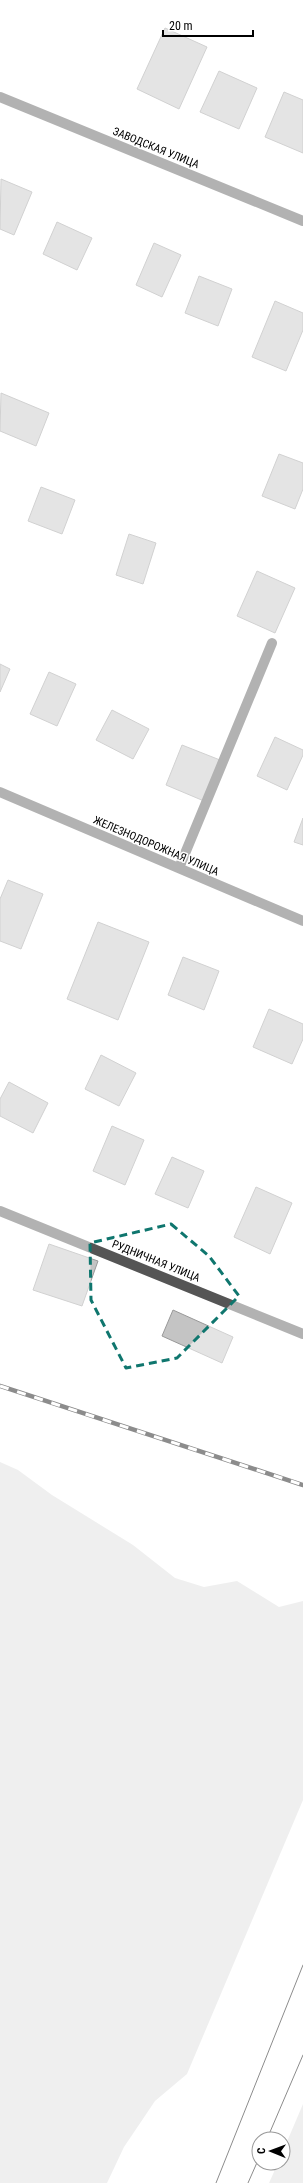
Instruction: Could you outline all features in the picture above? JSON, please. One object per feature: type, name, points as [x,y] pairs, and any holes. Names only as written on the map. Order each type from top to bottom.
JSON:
[{"type":"street","name":"ЗАВОДСКАЯ УЛИЦА","points":[[0,97],[303,221]]},
{"type":"street","points":[[179,868],[272,643]]},
{"type":"street","name":"ЖЕЛЕЗНОДОРОЖНАЯ УЛИЦА","points":[[0,792],[303,921]]},
{"type":"street","name":"РУДНИЧНАЯ УЛИЦА","points":[[0,1211],[303,1334]]},
{"type":"highlighted area","points":[[171,1224],[209,1256],[239,1296],[177,1358],[126,1368],[91,1300],[90,1243]]},
{"type":"shaded area","points":[[0,1462],[18,1470],[52,1495],[133,1545],[175,1578],[204,1587],[237,1581],[279,1607],[303,1601],[303,1800],[187,2074],[155,2101],[124,2147],[107,2183],[0,2183]]},
{"type":"shaded area","points":[[303,2104],[303,2183],[269,2183],[274,2171],[291,2171],[291,2132]]},
{"type":"building","points":[[165,28],[207,47],[179,109],[137,89]]},
{"type":"building","points":[[219,71],[257,88],[239,129],[200,112]]},
{"type":"building","points":[[284,92],[303,100],[303,153],[265,137]]},
{"type":"building","points":[[1,179],[32,192],[14,235],[0,229]]},
{"type":"building","points":[[57,222],[92,238],[77,270],[43,254]]},
{"type":"building","points":[[154,243],[181,255],[162,297],[136,285]]},
{"type":"building","points":[[199,276],[232,289],[218,326],[185,313]]},
{"type":"building","points":[[275,301],[303,313],[303,330],[286,371],[252,357]]},
{"type":"building","points":[[1,393],[49,413],[36,446],[0,431]]},
{"type":"building","points":[[279,454],[303,463],[303,489],[295,509],[262,496]]},
{"type":"building","points":[[41,487],[75,500],[62,534],[28,521]]},
{"type":"building","points":[[129,534],[156,543],[143,584],[116,575]]},
{"type":"building","points":[[257,571],[295,588],[275,633],[237,616]]},
{"type":"building","points":[[0,664],[10,669],[0,692]]},
{"type":"building","points":[[49,672],[76,684],[57,726],[30,714]]},
{"type":"building","points":[[112,710],[149,729],[133,759],[96,740]]},
{"type":"building","points":[[275,737],[303,750],[303,755],[287,790],[257,776]]},
{"type":"building","points":[[182,745],[220,760],[204,801],[166,785]]},
{"type":"building","points":[[303,818],[303,845],[294,842]]},
{"type":"building","points":[[8,880],[43,894],[21,949],[0,941],[0,899]]},
{"type":"building","points":[[98,922],[149,942],[118,1020],[67,999]]},
{"type":"building","points":[[183,957],[219,971],[204,1010],[168,995]]},
{"type":"building","points":[[269,1009],[303,1024],[303,1039],[292,1064],[253,1047]]},
{"type":"building","points":[[101,1055],[136,1073],[119,1106],[85,1089]]},
{"type":"building","points":[[9,1082],[48,1103],[33,1133],[0,1116],[0,1099]]},
{"type":"building","points":[[112,1126],[144,1140],[125,1185],[93,1171]]},
{"type":"building","points":[[172,1157],[204,1171],[188,1208],[155,1194]]},
{"type":"building","points":[[256,1187],[292,1203],[270,1254],[234,1237]]},
{"type":"building","points":[[49,1244],[98,1261],[82,1306],[33,1290]]},
{"type":"building","points":[[173,1310],[233,1337],[222,1363],[162,1336]]},
{"type":"tram line","points":[[216,2183],[303,1965]]},
{"type":"tram line","points":[[270,2131],[303,2055]]},
{"type":"tram line","points":[[248,2183],[253,2171]]},
{"type":"railway","points":[[0,1386],[303,1485]]}]
